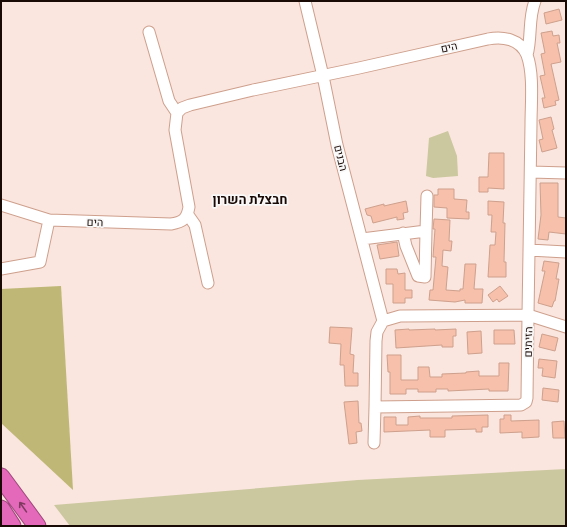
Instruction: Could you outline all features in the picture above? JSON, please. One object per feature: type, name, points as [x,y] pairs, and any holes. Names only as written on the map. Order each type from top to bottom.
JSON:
[{"type":"highway","points":[[1,473],[5,482],[37,526]]},
{"type":"highway","points":[[1,509],[12,526]]},
{"type":"street","name":"הבנים","points":[[305,1],[323,76],[337,145],[383,321]]},
{"type":"street","points":[[535,1],[531,10],[527,55],[530,73],[531,172],[528,315],[566,327]]},
{"type":"street","points":[[149,32],[169,101],[176,113],[175,130],[189,200],[188,215],[195,225],[208,283]]},
{"type":"street","name":"הים","points":[[176,113],[182,108],[190,105],[253,90],[499,37],[509,38],[516,42],[527,55]]},
{"type":"street","points":[[531,172],[566,173]]},
{"type":"street","points":[[403,233],[406,246],[418,276],[425,277],[427,196]]},
{"type":"street","name":"הים","points":[[1,205],[49,220],[171,224],[184,220],[188,215]]},
{"type":"street","points":[[1,269],[40,262],[49,220]]},
{"type":"street","points":[[362,238],[426,231]]},
{"type":"street","points":[[529,250],[566,252]]},
{"type":"street","name":"הזיתים","points":[[375,407],[521,405],[526,402],[527,398],[528,315],[400,316],[383,321]]},
{"type":"street","points":[[374,443],[376,341],[377,332],[383,321]]},
{"type":"shaded area","points":[[448,131],[457,156],[458,176],[433,178],[426,176],[429,138]]},
{"type":"shaded area","points":[[61,286],[73,490],[1,423],[1,289]]},
{"type":"shaded area","points":[[566,469],[566,526],[70,526],[54,505],[358,480]]},
{"type":"building","points":[[559,9],[562,20],[546,24],[544,13]]},
{"type":"building","points":[[552,31],[553,36],[559,35],[560,43],[557,43],[561,62],[551,64],[559,100],[555,101],[556,105],[544,108],[542,98],[545,98],[540,76],[545,75],[541,54],[545,53],[541,33]]},
{"type":"building","points":[[551,117],[554,129],[552,130],[557,148],[542,152],[539,140],[543,139],[539,120]]},
{"type":"building","points":[[489,153],[504,153],[504,189],[488,188],[488,192],[479,192],[479,177],[488,177]]},
{"type":"building","points":[[540,183],[558,183],[558,217],[566,218],[566,234],[549,232],[548,240],[538,239],[541,215]]},
{"type":"building","points":[[438,189],[454,189],[454,199],[467,200],[466,212],[469,212],[469,219],[447,218],[447,208],[434,207],[434,195],[438,195]]},
{"type":"building","points":[[406,201],[408,212],[403,213],[404,219],[397,220],[397,217],[373,223],[371,216],[367,215],[365,209],[384,204],[384,206]]},
{"type":"building","points":[[488,201],[504,202],[504,262],[506,262],[506,277],[488,277],[490,245],[495,245],[496,232],[491,232],[492,215],[488,215]]},
{"type":"building","points":[[434,219],[450,220],[449,241],[452,241],[451,251],[443,250],[442,266],[448,267],[446,290],[460,291],[460,289],[463,289],[465,264],[476,264],[474,289],[483,289],[482,303],[465,303],[465,300],[455,302],[429,300],[430,290],[433,290],[436,257],[433,257],[435,229],[433,229]]},
{"type":"building","points":[[397,242],[399,256],[380,259],[377,245]]},
{"type":"building","points":[[544,261],[559,263],[556,279],[559,279],[555,301],[552,307],[538,303],[545,271],[542,271]]},
{"type":"building","points":[[386,269],[397,269],[398,274],[405,273],[405,290],[412,290],[412,298],[405,298],[405,303],[393,303],[393,284],[386,284]]},
{"type":"building","points":[[500,286],[508,296],[499,302],[497,299],[493,302],[488,295]]},
{"type":"building","points":[[330,327],[352,328],[350,354],[354,355],[353,373],[358,373],[358,386],[345,386],[344,365],[340,365],[341,344],[329,343]]},
{"type":"building","points":[[456,329],[456,336],[453,336],[453,347],[442,347],[442,345],[396,348],[395,330]]},
{"type":"building","points":[[494,330],[514,330],[515,344],[494,344]]},
{"type":"building","points":[[481,331],[482,353],[468,354],[467,332]]},
{"type":"building","points":[[542,334],[558,338],[555,351],[539,347]]},
{"type":"building","points":[[387,355],[401,355],[401,380],[418,380],[418,367],[429,367],[430,377],[442,377],[442,374],[479,371],[479,376],[499,376],[499,363],[509,363],[508,391],[489,391],[489,389],[448,391],[448,389],[436,389],[436,392],[418,392],[418,389],[406,389],[406,394],[390,394],[390,372],[388,372]]},
{"type":"building","points":[[539,359],[557,361],[555,378],[542,376],[543,368],[538,368]]},
{"type":"building","points":[[543,388],[559,390],[558,402],[542,400]]},
{"type":"building","points":[[358,401],[359,423],[361,423],[362,431],[356,432],[357,443],[349,444],[344,402]]},
{"type":"building","points":[[488,415],[488,427],[482,427],[482,432],[476,432],[476,429],[445,430],[445,437],[430,437],[430,430],[384,432],[384,417],[396,417],[396,425],[408,425],[408,417],[420,416],[420,418],[452,418],[452,416]]},
{"type":"building","points":[[504,415],[511,415],[511,421],[539,420],[539,437],[522,438],[522,432],[500,433],[500,419],[504,419]]},
{"type":"building","points":[[564,421],[565,438],[553,438],[552,422]]},
{"type":"district","name":"חבצלת השרון","points":[[250,199]]}]
